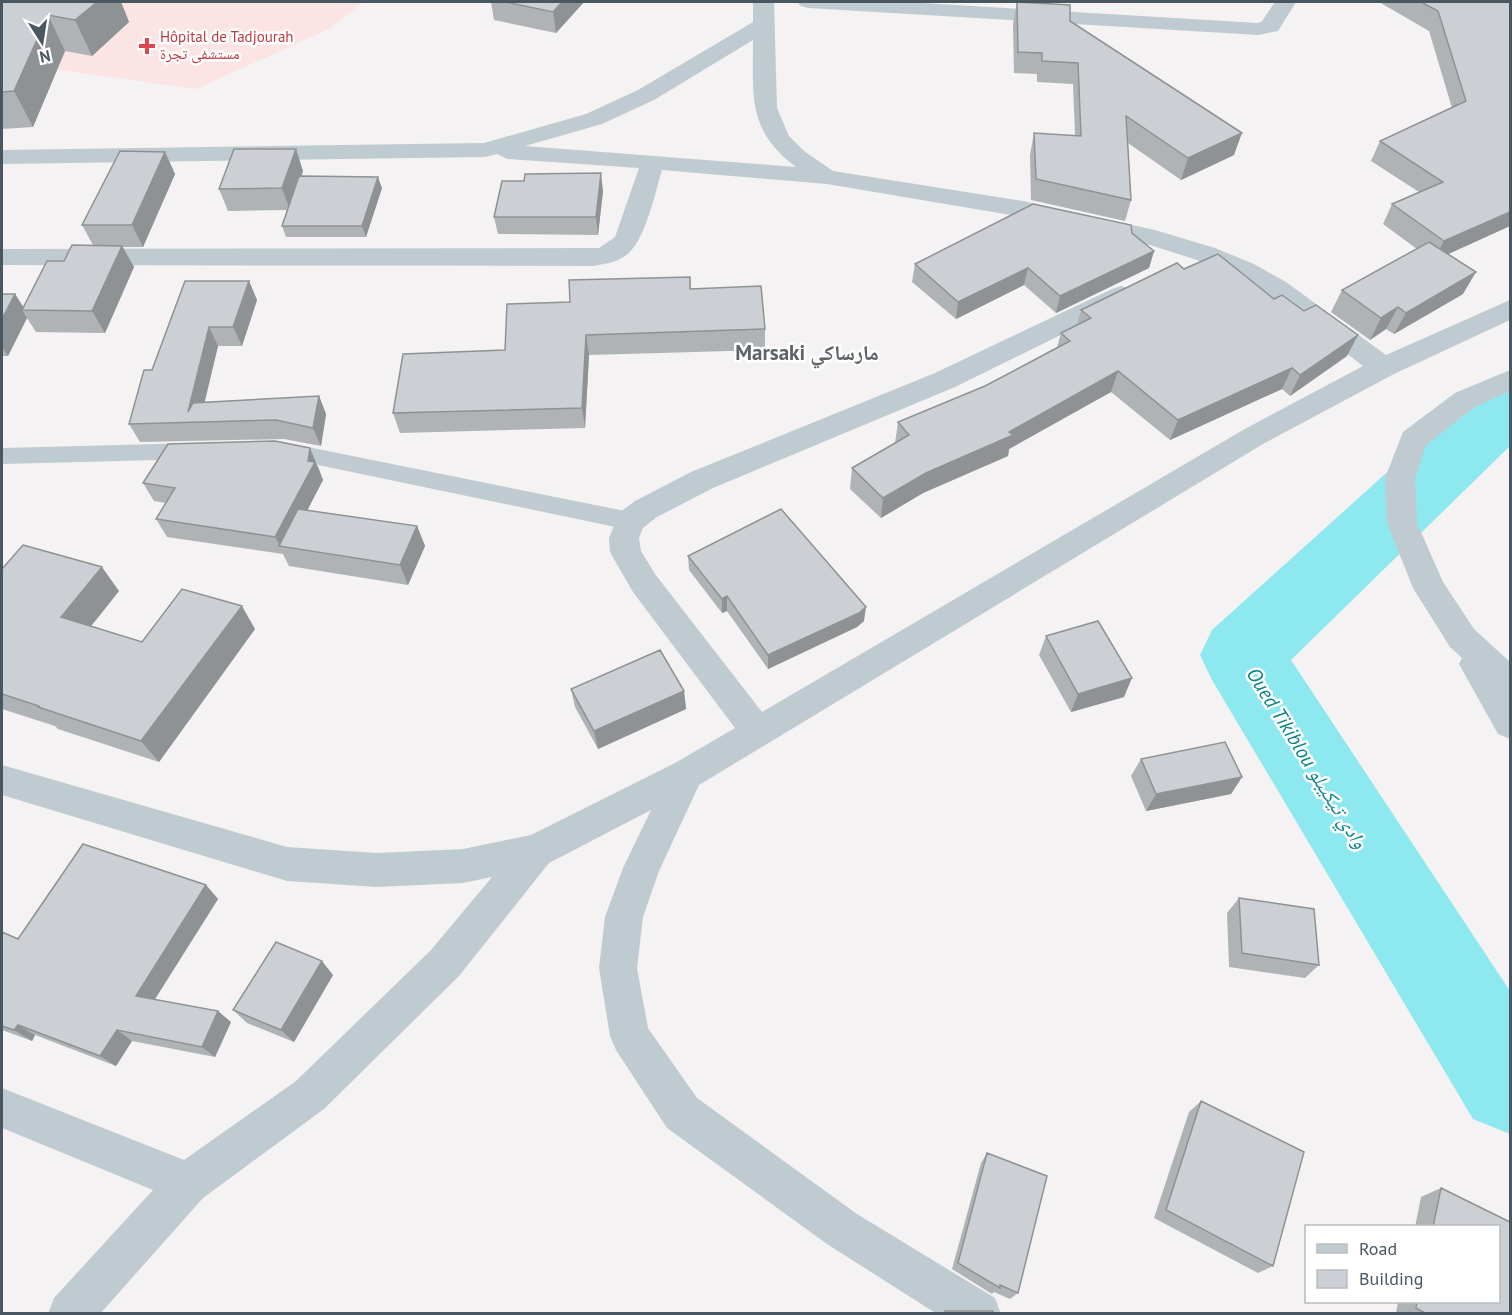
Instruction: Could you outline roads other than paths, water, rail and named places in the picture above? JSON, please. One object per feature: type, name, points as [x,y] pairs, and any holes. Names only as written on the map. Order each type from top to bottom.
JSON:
[{"type":"street","points":[[763,2],[764,98],[768,123],[785,148],[826,177]]},
{"type":"street","points":[[808,2],[1258,29],[1268,28],[1272,24],[1285,2]]},
{"type":"street","points":[[485,150],[594,119],[646,96],[763,25]]},
{"type":"street","points":[[2,158],[485,150],[826,177],[1023,209],[1155,238],[1206,254],[1245,270],[1277,288],[1384,367]]},
{"type":"street","points":[[2,257],[593,258],[607,256],[620,249],[627,238],[653,162]]},
{"type":"street","points":[[1175,269],[1206,254]]},
{"type":"street","points":[[759,732],[644,583],[626,552],[624,538],[630,521],[646,509],[702,480],[945,380],[1143,284]]},
{"type":"street","points":[[2,780],[287,864],[377,870],[452,867],[536,851],[687,774],[1253,437],[1384,367],[1510,309]]},
{"type":"street","points":[[1510,380],[1465,400],[1413,439],[1400,478],[1402,523],[1429,588],[1462,639],[1510,724]]},
{"type":"street","points":[[1462,639],[1510,682]]},
{"type":"street","points":[[687,774],[641,868],[624,917],[618,968],[630,1036],[682,1113],[842,1229],[979,1314]]},
{"type":"street","points":[[70,1314],[189,1183],[310,1095],[445,963],[536,851]]},
{"type":"street","points":[[2,1108],[189,1183]]},
{"type":"lane","points":[[261,449],[285,449],[630,521]]},
{"type":"lane","points":[[2,456],[214,451]]},
{"type":"waterway","name":"Oued Tikiblou وادي تيكيبلو","points":[[1510,403],[1242,655],[1510,1082]]},
{"type":"place","name":"Hôpital de Tadjourah مستشفى تجرة","points":[[147,46]]},
{"type":"district","name":"Marsaki مارساكي","points":[[807,353]]}]
